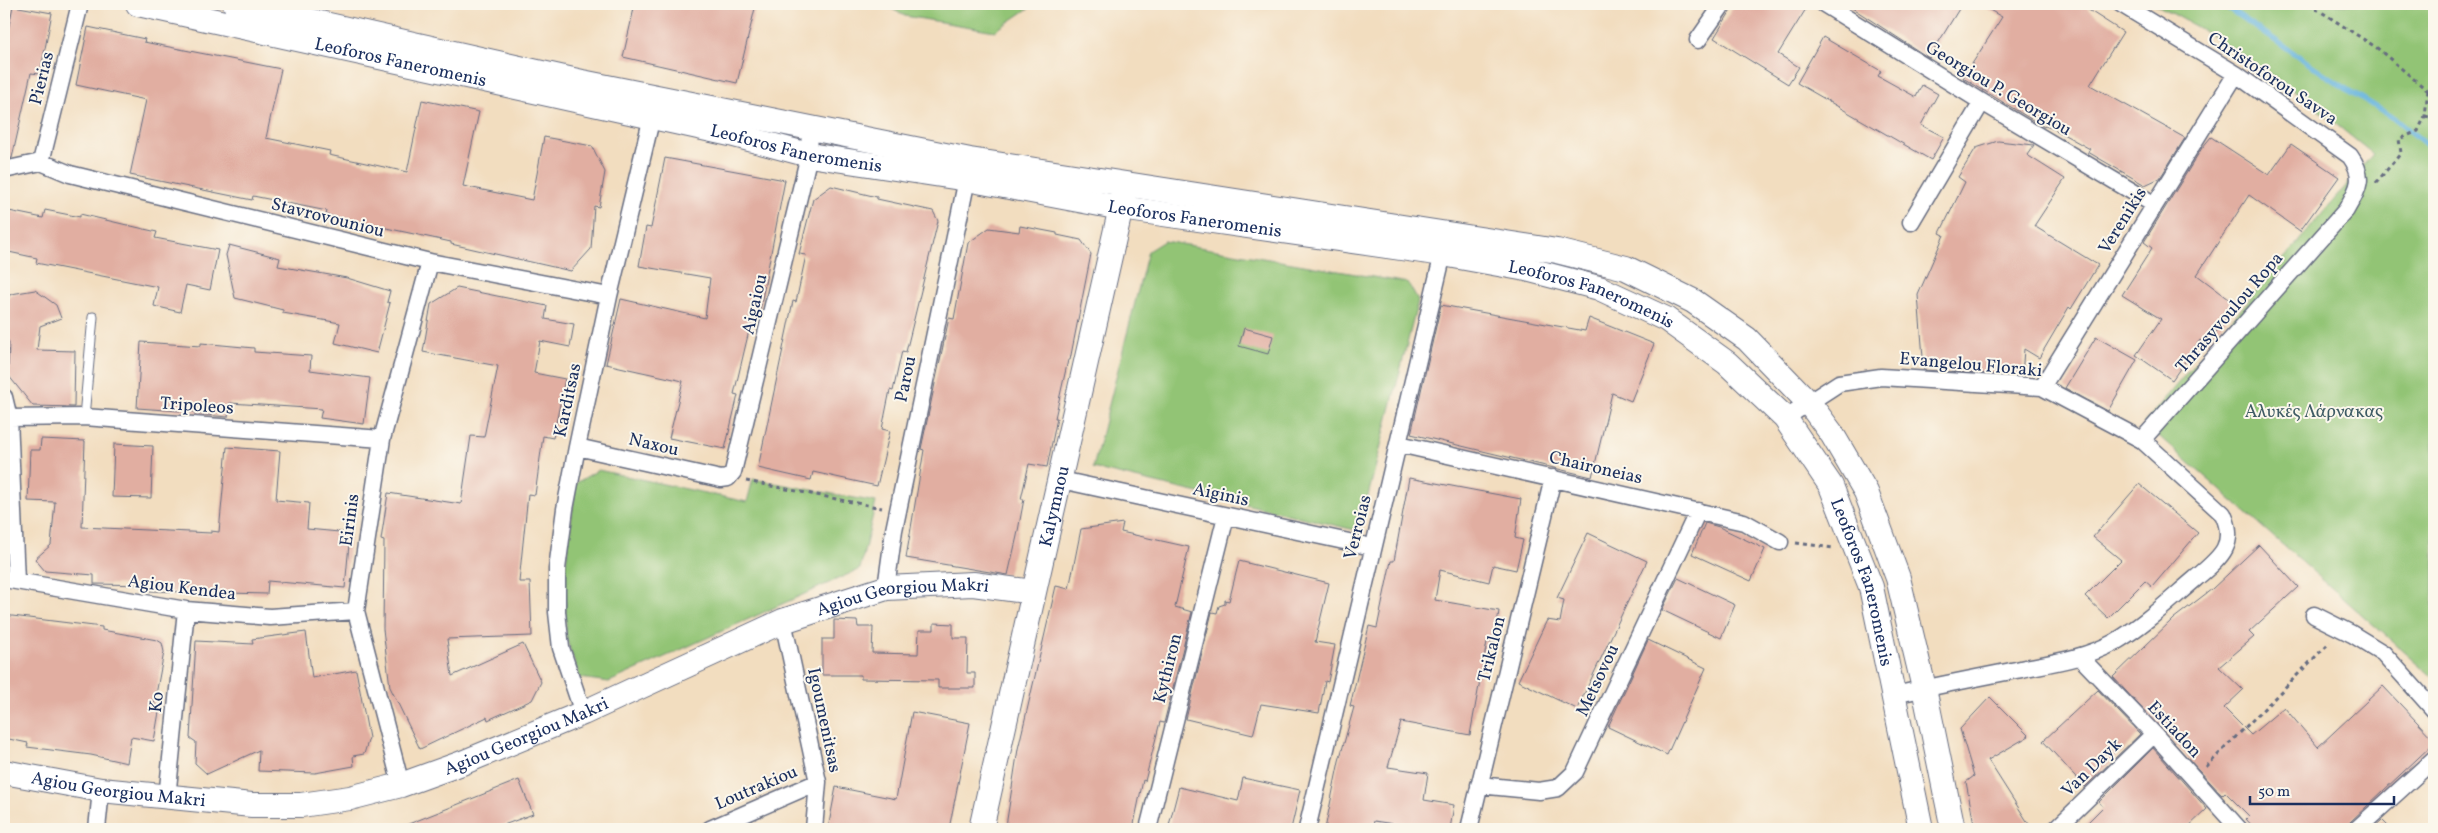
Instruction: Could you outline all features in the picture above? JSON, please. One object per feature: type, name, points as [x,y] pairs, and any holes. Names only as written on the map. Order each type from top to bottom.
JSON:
[{"type":"main road","name":"Leoforos Faneromenis","points":[[138,4],[654,106],[810,129],[970,160],[1126,184],[1445,245],[1599,288],[1666,318],[1727,363],[1785,418],[1831,486],[1871,587],[1921,829]]},
{"type":"main road","name":"Leoforos Faneromenis","points":[[235,4],[582,82],[810,154],[967,179],[1120,208],[1445,245],[1557,251],[1626,268],[1693,301],[1747,339],[1809,403],[1832,434],[1866,492],[1898,578],[1924,688],[1953,829]]},
{"type":"main road","name":"Kalymnou","points":[[981,829],[1033,592],[1061,480],[1126,184]]},
{"type":"main road","name":"Agiou Georgiou Makri","points":[[4,772],[101,790],[252,805],[301,805],[350,798],[402,785],[462,763],[583,713],[783,621],[886,588],[973,584],[1033,592]]},
{"type":"street","name":"Pierias","points":[[41,162],[80,4]]},
{"type":"street","points":[[1698,40],[1722,4]]},
{"type":"street","name":"Georgiou P. Georgiou","points":[[1824,4],[1982,102],[2155,205]]},
{"type":"street","name":"Christoforou Savva","points":[[2121,4],[2236,74],[2350,156],[2359,168],[2360,182],[2346,210]]},
{"type":"street","name":"Verenikis","points":[[2042,387],[2236,74]]},
{"type":"street","points":[[1911,222],[1982,102]]},
{"type":"street","name":"Karditsas","points":[[583,713],[561,648],[557,612],[557,570],[565,509],[577,447],[609,296],[654,106]]},
{"type":"street","name":"Aigaiou","points":[[725,479],[733,472],[736,463],[810,154],[810,129]]},
{"type":"street","points":[[4,170],[41,162]]},
{"type":"street","name":"Stavrovouniou","points":[[41,162],[70,174],[430,262],[609,296]]},
{"type":"street","name":"Parou","points":[[886,588],[898,511],[967,179]]},
{"type":"street","name":"Thrasyvoulou Ropa","points":[[2142,440],[2346,210]]},
{"type":"street","name":"Verroias","points":[[1307,829],[1372,547],[1399,444],[1445,245]]},
{"type":"street","name":"Eirinis","points":[[402,785],[356,611],[382,439],[430,262]]},
{"type":"street","name":"Evangelou Floraki","points":[[1785,418],[1839,383],[1882,377],[2042,387],[2142,440],[2223,514],[2228,531],[2226,547],[2216,561],[2146,621],[2115,642],[2080,658],[1894,695]]},
{"type":"street","points":[[4,397],[9,418],[10,580]]},
{"type":"street","name":"Tripoleos","points":[[9,418],[84,417],[382,439]]},
{"type":"street","name":"Chaironeias","points":[[1399,444],[1744,522],[1780,542]]},
{"type":"street","name":"Naxou","points":[[577,447],[725,479]]},
{"type":"street","name":"Trikalon","points":[[1469,829],[1553,478]]},
{"type":"street","name":"Aiginis","points":[[1061,480],[1372,547]]},
{"type":"street","name":"Metsovou","points":[[1479,785],[1539,791],[1558,788],[1576,772],[1698,511]]},
{"type":"street","name":"Kythiron","points":[[1148,829],[1226,516]]},
{"type":"street","name":"Agiou Kendea","points":[[10,580],[186,610],[270,617],[356,611]]},
{"type":"street","name":"Ko","points":[[167,798],[186,610]]},
{"type":"street","points":[[2314,615],[2343,629],[2383,654],[2434,710]]},
{"type":"street","name":"Igoumenitsas","points":[[783,621],[818,782],[814,829]]},
{"type":"street","name":"Estiadon","points":[[2080,658],[2154,734],[2238,829]]},
{"type":"street","name":"Van Dayk","points":[[2056,829],[2154,734]]},
{"type":"street","points":[[2357,829],[2434,759]]},
{"type":"street","name":"Loutrakiou","points":[[710,829],[818,782]]},
{"type":"street","points":[[96,829],[101,790]]},
{"type":"lane","points":[[84,417],[93,317]]},
{"type":"path","points":[[2309,4],[2377,48],[2434,96]]},
{"type":"path","points":[[2355,193],[2368,191],[2381,179],[2401,153],[2399,139],[2418,131],[2425,116],[2428,90]]},
{"type":"path","points":[[2425,116],[2434,118]]},
{"type":"path","points":[[725,479],[898,511]]},
{"type":"path","points":[[1780,542],[1838,548]]},
{"type":"path","points":[[2194,779],[2343,629]]},
{"type":"green space","points":[[883,4],[1035,4],[995,31],[905,16]]},
{"type":"green space","name":"Αλυκές Λάρνακας","points":[[2155,4],[2434,4],[2434,678],[2144,423],[2373,154],[2295,91],[2208,33]]},
{"type":"green space","points":[[1164,241],[1408,283],[1418,301],[1359,531],[1093,468],[1148,251]]},
{"type":"green space","points":[[598,470],[747,502],[753,479],[876,502],[860,569],[609,682],[580,678],[566,638],[565,570],[576,483]]},
{"type":"building","points":[[635,4],[756,4],[737,83],[623,57]]},
{"type":"building","points":[[1735,4],[1809,4],[1778,54],[1799,67],[1788,84],[1714,38]]},
{"type":"building","points":[[1846,4],[1962,4],[1929,58]]},
{"type":"building","points":[[1979,4],[2090,4],[2087,9],[2123,32],[2090,85],[2185,138],[2160,178],[2145,185],[2088,152],[2090,149],[2054,129],[2044,127],[1963,78],[2002,17]]},
{"type":"building","points":[[13,6],[52,13],[40,74],[31,73],[12,158],[4,160],[4,50]]},
{"type":"building","points":[[88,27],[145,39],[144,42],[281,69],[266,138],[330,151],[329,155],[407,172],[422,100],[479,112],[463,186],[532,200],[544,137],[592,146],[605,172],[599,207],[594,206],[591,249],[571,271],[451,244],[451,242],[326,215],[327,211],[253,196],[252,200],[130,175],[146,100],[76,85]]},
{"type":"building","points":[[1823,37],[1881,71],[1878,76],[1916,97],[1922,85],[1938,94],[1921,125],[1944,137],[1931,160],[1797,83]]},
{"type":"building","points":[[2211,137],[2269,175],[2291,144],[2339,177],[2300,231],[2249,195],[2197,275],[2237,305],[2206,345],[2200,340],[2172,380],[2136,355],[2161,319],[2122,295],[2152,248],[2144,242],[2202,148]]},
{"type":"building","points":[[1998,141],[2034,145],[2027,155],[2065,179],[2034,226],[2098,265],[2071,309],[2069,307],[2039,358],[2024,349],[2022,376],[1924,370],[1918,295],[1944,235],[1940,233],[1965,182],[1958,177],[1976,148]]},
{"type":"building","points":[[665,158],[785,180],[759,315],[753,314],[734,394],[738,395],[725,449],[669,438],[683,381],[606,364],[621,299],[705,318],[710,278],[639,266],[646,227],[651,228]]},
{"type":"building","points":[[831,186],[877,197],[877,199],[933,211],[938,221],[906,352],[902,351],[893,391],[890,390],[882,429],[890,431],[877,486],[813,472],[811,480],[758,468],[793,301],[796,302],[806,255],[799,254],[813,199]]},
{"type":"building","points":[[4,210],[43,218],[45,210],[80,217],[80,214],[157,232],[155,238],[218,250],[210,290],[186,285],[180,312],[154,306],[158,287],[36,263],[37,258],[4,251]]},
{"type":"building","points":[[1020,226],[1081,240],[1091,254],[1070,360],[1068,360],[1055,418],[1057,418],[1047,467],[1029,464],[1021,499],[1024,499],[1017,536],[1008,575],[906,558],[924,450],[921,449],[949,318],[954,319],[968,243],[989,228],[1019,232]]},
{"type":"building","points":[[229,245],[280,258],[278,266],[347,278],[390,291],[387,302],[390,303],[377,353],[335,343],[340,323],[283,313],[283,310],[235,298],[226,255]]},
{"type":"building","points":[[457,288],[547,306],[545,319],[574,324],[570,347],[540,341],[534,373],[565,379],[553,438],[543,436],[535,495],[528,494],[519,582],[530,582],[532,636],[447,639],[452,676],[523,644],[541,682],[532,700],[488,720],[487,717],[420,749],[390,687],[383,629],[384,541],[381,540],[388,493],[461,504],[471,436],[484,437],[498,366],[423,352],[431,304]]},
{"type":"building","points":[[35,290],[56,305],[61,318],[40,326],[37,350],[75,351],[74,407],[33,406],[8,375],[9,342],[4,336],[4,302],[11,294]]},
{"type":"building","points":[[1441,305],[1585,331],[1589,318],[1654,344],[1631,401],[1612,393],[1592,477],[1411,434]]},
{"type":"building","points":[[1244,328],[1273,336],[1268,354],[1239,346]]},
{"type":"building","points":[[2096,337],[2137,360],[2108,411],[2065,388]]},
{"type":"building","points":[[141,342],[201,346],[201,343],[254,348],[254,352],[311,356],[310,370],[370,378],[364,424],[320,418],[322,409],[230,403],[228,417],[195,414],[195,412],[137,408]]},
{"type":"building","points":[[41,439],[85,441],[82,527],[219,532],[227,447],[280,451],[276,500],[309,503],[307,529],[350,533],[345,588],[268,581],[267,594],[150,591],[150,585],[94,584],[94,575],[45,571],[35,559],[51,545],[55,502],[28,501],[30,450],[40,450]]},
{"type":"building","points":[[114,444],[153,446],[151,498],[112,497]]},
{"type":"building","points":[[1409,478],[1521,499],[1515,538],[1523,540],[1516,570],[1493,565],[1489,582],[1440,570],[1435,600],[1499,611],[1494,643],[1487,642],[1470,735],[1401,722],[1388,767],[1428,773],[1424,800],[1454,805],[1450,829],[1420,828],[1374,821],[1372,829],[1325,829],[1339,761],[1354,707],[1350,706],[1369,626],[1377,628],[1391,561],[1394,561]]},
{"type":"building","points":[[2139,484],[2198,533],[2152,587],[2145,581],[2108,618],[2085,596],[2121,560],[2093,537]]},
{"type":"building","points":[[1123,523],[1121,532],[1189,547],[1175,607],[1192,612],[1164,723],[1160,722],[1145,781],[1143,780],[1133,829],[1024,829],[1006,826],[1018,749],[1056,586],[1069,589],[1081,529]]},
{"type":"building","points":[[1705,523],[1719,527],[1765,549],[1751,581],[1692,554]]},
{"type":"building","points":[[1588,533],[1647,561],[1577,709],[1518,681],[1547,620],[1560,622],[1564,600],[1557,598]]},
{"type":"building","points":[[2259,545],[2298,587],[2249,632],[2254,637],[2219,667],[2243,690],[2224,708],[2251,735],[2284,707],[2318,747],[2383,686],[2434,740],[2434,743],[2350,822],[2347,829],[2255,829],[2246,819],[2249,816],[2225,792],[2222,795],[2113,677],[2173,619],[2212,589]]},
{"type":"building","points":[[1239,561],[1329,583],[1315,642],[1335,645],[1328,682],[1325,681],[1319,713],[1261,704],[1253,735],[1186,719],[1212,612],[1217,613],[1219,606],[1225,604],[1225,600],[1229,601]]},
{"type":"building","points":[[1678,578],[1735,605],[1721,638],[1662,610]]},
{"type":"building","points":[[4,615],[102,627],[102,630],[157,640],[162,643],[164,652],[154,705],[160,706],[154,741],[131,737],[127,763],[91,755],[27,747],[28,743],[4,738]]},
{"type":"building","points":[[834,620],[857,621],[858,627],[873,627],[872,653],[918,654],[919,630],[934,630],[934,623],[953,624],[953,638],[968,638],[967,673],[975,673],[975,688],[938,688],[938,680],[861,679],[861,675],[822,675],[822,639],[834,639]]},
{"type":"building","points":[[306,632],[312,678],[356,670],[369,738],[364,754],[353,756],[354,766],[315,773],[258,771],[259,750],[207,774],[195,763],[196,742],[190,738],[196,641],[253,644],[252,639]]},
{"type":"building","points":[[1648,640],[1706,668],[1667,755],[1608,727]]},
{"type":"building","points":[[2098,690],[2140,734],[2085,787],[2043,741]]},
{"type":"building","points":[[1990,697],[2029,736],[1988,760],[2032,829],[1975,829],[1966,782],[1974,776],[1960,729]]},
{"type":"building","points":[[912,712],[970,723],[949,829],[828,829],[836,787],[896,799]]},
{"type":"building","points":[[2153,748],[2207,809],[2186,829],[2081,829],[2103,807],[2099,802]]},
{"type":"building","points":[[1243,778],[1300,790],[1291,829],[1168,829],[1179,787],[1238,801]]},
{"type":"building","points":[[519,780],[533,814],[493,829],[396,829]]},
{"type":"building","points":[[2382,820],[2391,829],[2372,829]]},
{"type":"waterway","points":[[2222,4],[2339,84],[2397,120],[2434,151]]}]
